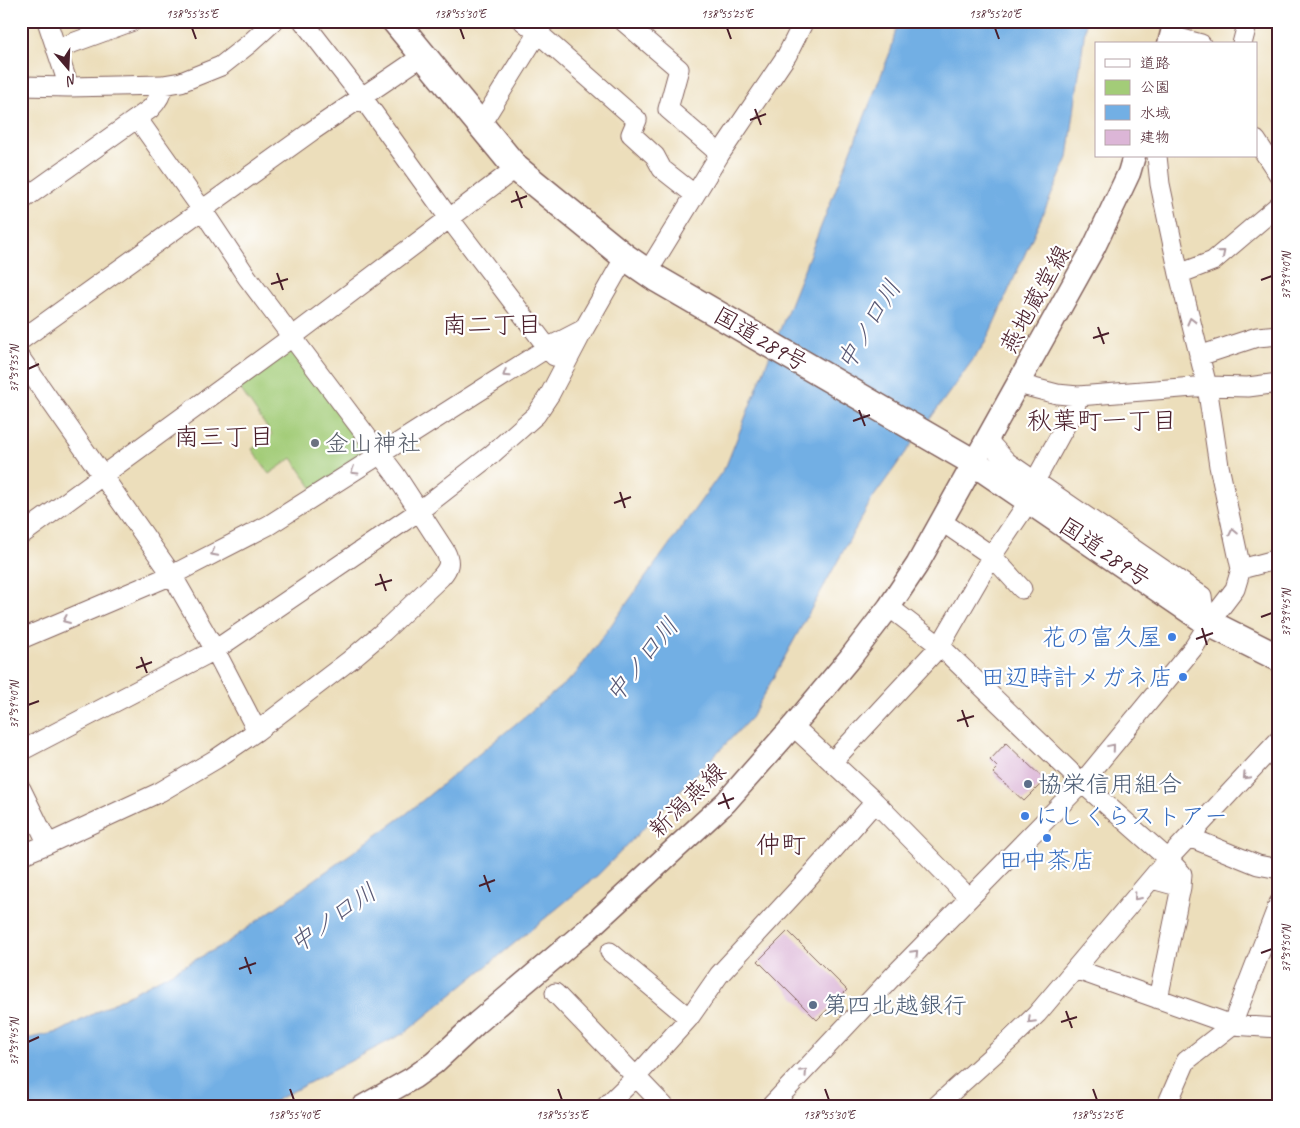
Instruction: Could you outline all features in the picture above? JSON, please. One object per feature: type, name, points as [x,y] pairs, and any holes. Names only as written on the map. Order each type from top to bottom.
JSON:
[{"type":"highway","name":"国道289号","points":[[395,21],[516,168],[625,257],[652,276],[964,464],[1207,622],[1279,658]]},
{"type":"main road","name":"燕地蔵堂線","points":[[964,464],[986,438],[1094,247],[1129,173],[1133,158]]},
{"type":"main road","name":"新潟燕線","points":[[362,1107],[413,1078],[434,1063],[477,1023],[587,930],[726,802],[850,658],[889,607],[917,565],[941,521],[964,464]]},
{"type":"street","points":[[47,21],[69,87]]},
{"type":"street","points":[[56,49],[133,21]]},
{"type":"street","points":[[21,86],[163,85],[181,82],[220,66],[250,44],[274,21]]},
{"type":"street","points":[[303,21],[362,97],[449,218],[563,367]]},
{"type":"street","points":[[523,21],[542,27],[638,120],[631,134],[655,156],[662,169],[695,195]]},
{"type":"street","points":[[623,21],[679,69],[668,109],[720,154]]},
{"type":"street","points":[[652,276],[695,195],[720,154],[787,55],[804,21]]},
{"type":"street","points":[[1243,42],[1248,21]]},
{"type":"street","points":[[481,124],[542,27]]},
{"type":"street","points":[[1172,34],[1196,42]]},
{"type":"street","points":[[21,340],[312,131],[424,55]]},
{"type":"street","points":[[21,201],[150,109],[159,99],[163,85]]},
{"type":"street","points":[[21,855],[112,815],[183,780],[257,731],[350,660],[383,632],[448,570],[449,564],[445,551],[380,455],[247,277],[137,118]]},
{"type":"street","points":[[1258,143],[1279,175]]},
{"type":"street","points":[[770,1107],[969,898],[1082,783],[1194,647],[1207,622],[1235,589],[1241,569],[1219,466],[1207,386],[1179,274],[1160,184],[1157,158]]},
{"type":"street","points":[[21,535],[292,337],[516,168]]},
{"type":"street","points":[[1179,274],[1213,261],[1279,205]]},
{"type":"street","points":[[21,751],[215,650],[419,511],[524,428],[536,415],[550,394],[563,367],[625,257]]},
{"type":"street","points":[[21,639],[172,575],[269,525],[547,348],[584,329]]},
{"type":"street","points":[[1199,356],[1257,337],[1279,335]]},
{"type":"street","points":[[21,359],[172,575],[215,650],[257,731]]},
{"type":"street","points":[[1018,384],[1057,394],[1078,396],[1207,386],[1248,387],[1279,383]]},
{"type":"street","points":[[1035,481],[1075,408],[1078,396]]},
{"type":"street","points":[[986,438],[1007,462],[1202,596],[1207,622]]},
{"type":"street","points":[[964,464],[993,486],[1186,618],[1207,622]]},
{"type":"street","points":[[832,762],[940,646],[992,556],[1024,507]]},
{"type":"street","points":[[941,521],[992,556],[1022,589]]},
{"type":"street","points":[[1241,569],[1279,559]]},
{"type":"street","points":[[889,607],[940,646],[1082,783],[1168,859],[1182,874],[1158,999]]},
{"type":"street","points":[[793,726],[875,802],[969,898]]},
{"type":"street","points":[[935,1107],[1036,1014],[1168,859],[1279,740]]},
{"type":"street","points":[[21,789],[48,844]]},
{"type":"street","points":[[605,1107],[636,1077],[689,1018],[719,975],[875,802]]},
{"type":"street","points":[[1189,837],[1258,865],[1279,869]]},
{"type":"street","points":[[1152,879],[1181,887]]},
{"type":"street","points":[[1166,1107],[1186,1062],[1232,1024],[1279,903]]},
{"type":"street","points":[[610,952],[689,1018]]},
{"type":"street","points":[[1075,969],[1232,1024],[1279,1028]]},
{"type":"street","points":[[555,993],[665,1107]]},
{"type":"green space","points":[[292,342],[369,451],[313,489],[292,458],[269,474],[252,449],[272,435],[235,381]]},
{"type":"water","name":"中ノ口川","points":[[898,21],[1086,21],[1068,158],[985,343],[872,499],[751,718],[598,875],[406,1032],[263,1107],[21,1107],[21,1040],[59,1032],[225,944],[406,814],[575,675],[726,466],[891,50]]},
{"type":"building","points":[[1006,743],[1045,780],[1024,801],[993,773],[998,768],[990,760]]},
{"type":"building","points":[[788,931],[847,990],[817,1020],[758,961]]},
{"type":"place","name":"金山神社","points":[[315,443]]},
{"type":"place","name":"花の富久屋","points":[[1172,637]]},
{"type":"place","name":"田辺時計メガネ店","points":[[1183,677]]},
{"type":"place","name":"協栄信用組合","points":[[1028,784]]},
{"type":"place","name":"にしくらストアー","points":[[1025,816]]},
{"type":"place","name":"田中茶店","points":[[1047,838]]},
{"type":"place","name":"第四北越銀行","points":[[813,1005]]},
{"type":"district","name":"南二丁目","points":[[492,325]]},
{"type":"district","name":"秋葉町一丁目","points":[[1102,421]]},
{"type":"district","name":"南三丁目","points":[[224,437]]},
{"type":"district","name":"仲町","points":[[781,845]]}]
